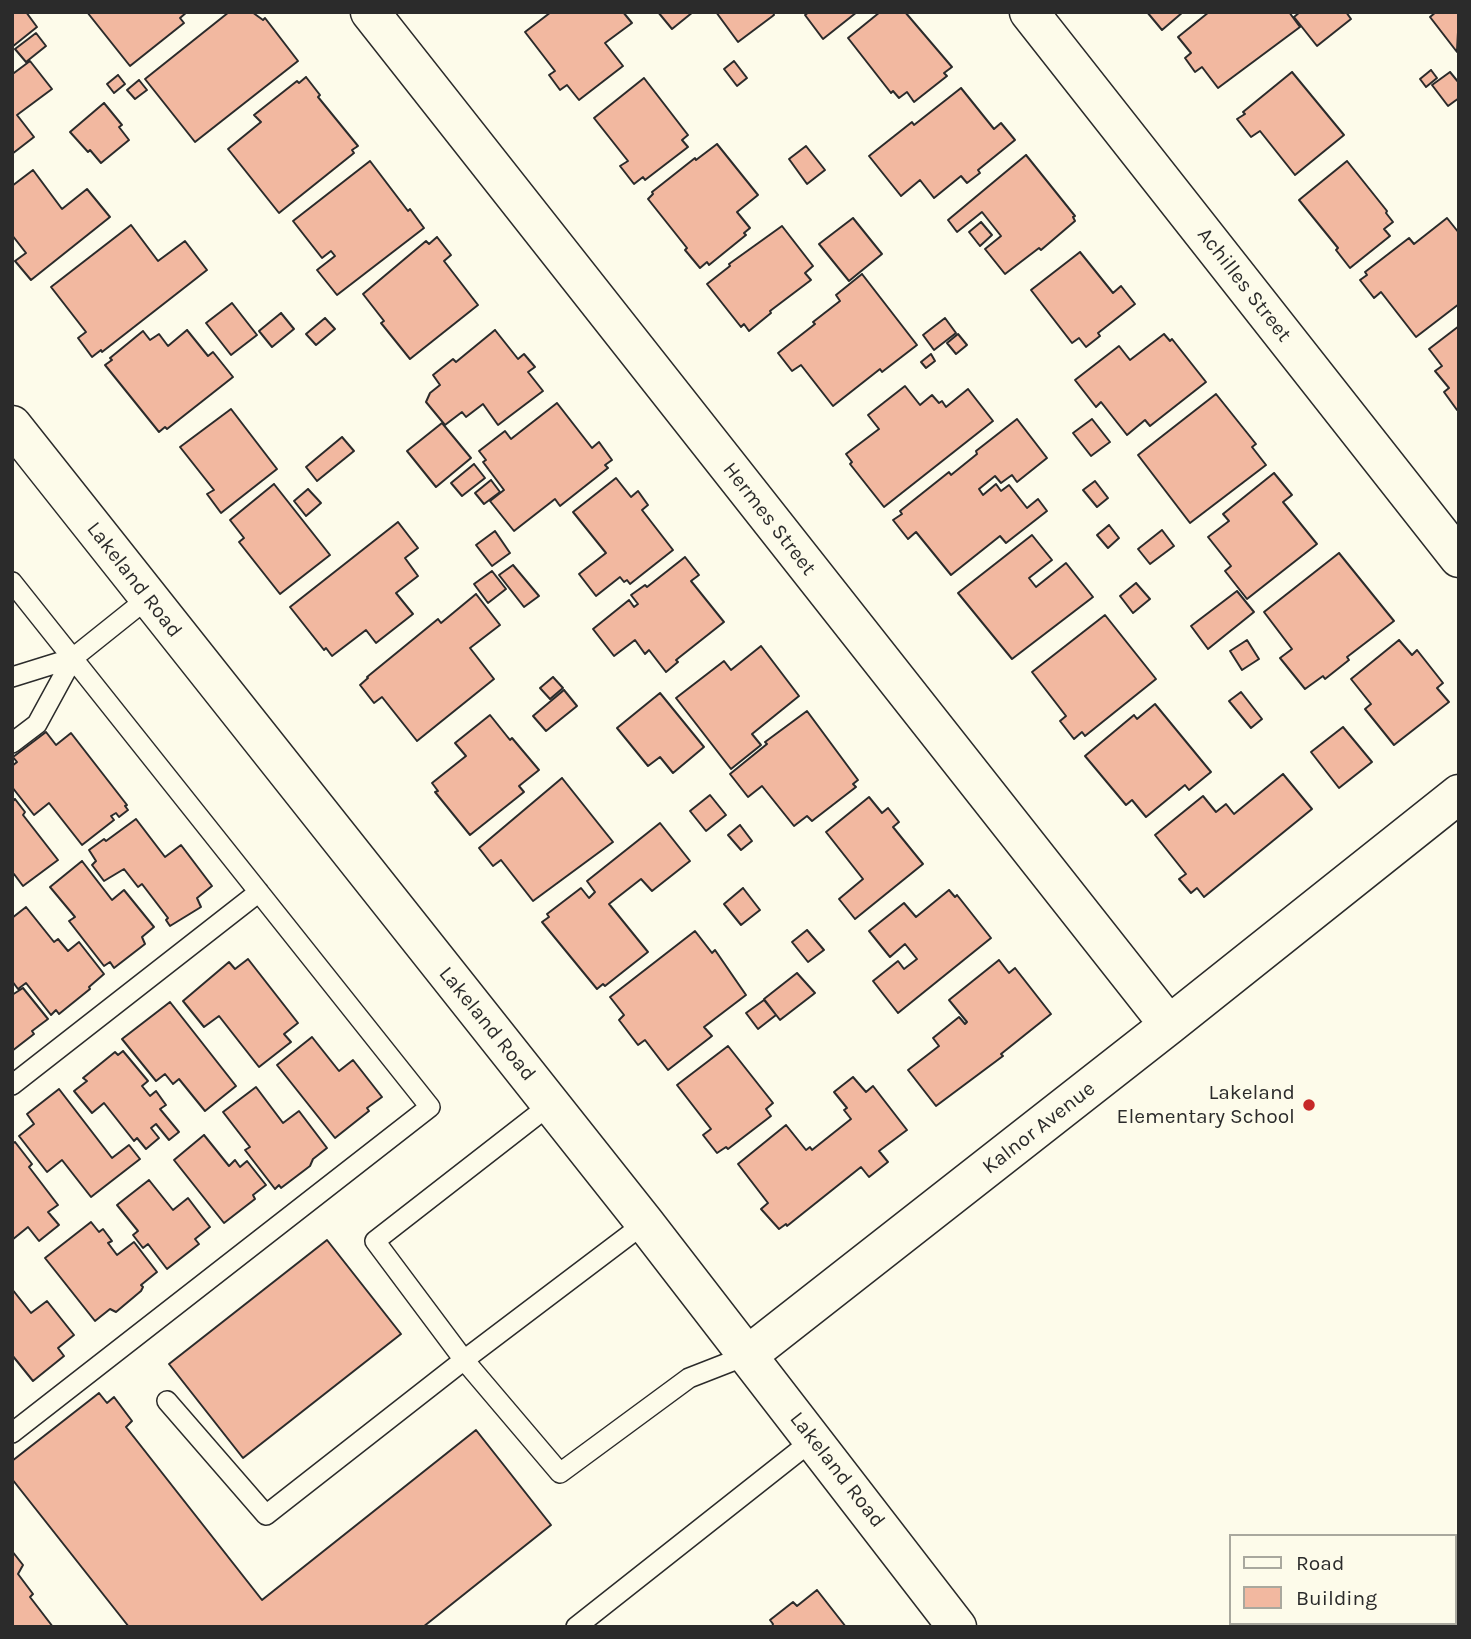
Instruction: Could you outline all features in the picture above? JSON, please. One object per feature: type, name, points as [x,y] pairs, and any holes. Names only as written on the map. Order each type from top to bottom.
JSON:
[{"type":"street","name":"Hermes Street","points":[[370,12],[1169,1026]]},
{"type":"street","name":"Achilles Street","points":[[1030,12],[1459,558]]},
{"type":"street","name":"Lakeland Road","points":[[12,425],[645,1223],[957,1627]]},
{"type":"street","name":"Kalnor Avenue","points":[[748,1355],[1169,1026],[1459,794]]},
{"type":"lane","points":[[12,582],[430,1107],[12,1433]]},
{"type":"lane","points":[[12,677],[73,658],[148,598]]},
{"type":"lane","points":[[12,744],[37,724],[73,658]]},
{"type":"lane","points":[[12,1085],[259,892]]},
{"type":"lane","points":[[551,1104],[375,1241],[464,1360],[560,1473],[689,1378],[748,1355]]},
{"type":"lane","points":[[167,1401],[266,1515],[645,1223]]},
{"type":"lane","points":[[576,1627],[814,1439]]},
{"type":"building","points":[[12,12],[26,12],[37,27],[12,47]]},
{"type":"building","points":[[87,12],[187,12],[180,18],[184,23],[130,66]]},
{"type":"building","points":[[229,12],[252,12],[263,20],[265,18],[298,61],[195,142],[145,79]]},
{"type":"building","points":[[551,12],[623,12],[632,23],[605,43],[623,66],[579,100],[567,85],[560,90],[549,75],[555,71],[525,32]]},
{"type":"building","points":[[658,12],[693,12],[672,29]]},
{"type":"building","points":[[716,12],[773,12],[774,15],[738,42]]},
{"type":"building","points":[[809,12],[857,12],[823,39],[805,15]]},
{"type":"building","points":[[880,12],[905,12],[952,67],[944,73],[947,76],[914,102],[907,92],[899,98],[893,91],[891,93],[848,38]]},
{"type":"building","points":[[1147,12],[1183,12],[1162,30]]},
{"type":"building","points":[[1209,12],[1289,12],[1300,27],[1218,88],[1202,67],[1195,72],[1185,58],[1191,53],[1178,37]]},
{"type":"building","points":[[1300,12],[1346,12],[1351,19],[1317,46],[1294,17]]},
{"type":"building","points":[[1436,12],[1459,12],[1457,52],[1430,17]]},
{"type":"building","points":[[36,33],[46,46],[26,62],[15,49]]},
{"type":"building","points":[[30,61],[52,89],[17,115],[34,137],[12,154],[12,72]]},
{"type":"building","points":[[734,61],[747,78],[737,86],[724,69]]},
{"type":"building","points":[[1431,70],[1437,78],[1426,87],[1420,79]]},
{"type":"building","points":[[1292,72],[1344,135],[1295,175],[1260,131],[1251,137],[1237,119]]},
{"type":"building","points":[[1450,72],[1459,83],[1459,98],[1448,106],[1432,85]]},
{"type":"building","points":[[118,75],[125,84],[114,93],[107,84]]},
{"type":"building","points":[[306,77],[320,95],[318,97],[358,146],[352,150],[354,153],[279,213],[228,149],[261,122],[254,115]]},
{"type":"building","points":[[644,78],[688,135],[682,140],[688,147],[645,180],[643,177],[634,184],[620,166],[628,161],[594,118]]},
{"type":"building","points":[[139,80],[147,90],[135,99],[127,90]]},
{"type":"building","points":[[961,88],[994,129],[1001,123],[1015,140],[978,170],[980,173],[967,183],[961,176],[934,198],[920,180],[901,196],[869,156]]},
{"type":"building","points":[[104,103],[122,125],[119,127],[129,140],[101,163],[70,132]]},
{"type":"building","points":[[717,144],[758,195],[737,212],[750,228],[744,233],[746,235],[709,265],[707,262],[700,268],[648,199],[652,192]]},
{"type":"building","points":[[806,146],[825,170],[807,184],[789,159]]},
{"type":"building","points":[[1026,155],[1075,216],[1075,221],[1041,250],[1039,248],[1005,274],[985,249],[1001,236],[982,212],[957,232],[948,220]]},
{"type":"building","points":[[370,161],[424,228],[337,295],[317,270],[335,256],[331,251],[322,258],[293,221]]},
{"type":"building","points":[[1347,161],[1393,222],[1384,229],[1390,236],[1350,268],[1336,250],[1338,248],[1299,200]]},
{"type":"building","points":[[33,170],[62,209],[87,189],[110,217],[31,280],[15,261],[26,253],[12,235],[12,186]]},
{"type":"building","points":[[853,218],[882,254],[849,281],[819,244]]},
{"type":"building","points":[[1447,218],[1459,233],[1459,304],[1416,337],[1381,292],[1374,298],[1360,280],[1367,275],[1365,272],[1409,238],[1414,244]]},
{"type":"building","points":[[981,222],[992,235],[980,246],[969,232]]},
{"type":"building","points":[[131,225],[158,261],[185,241],[207,270],[92,357],[78,338],[86,332],[51,287]]},
{"type":"building","points":[[782,226],[813,266],[805,273],[811,280],[770,311],[771,313],[749,331],[744,324],[741,327],[707,284],[730,266],[729,264]]},
{"type":"building","points":[[437,237],[451,255],[444,261],[478,305],[410,359],[381,323],[384,321],[363,294],[426,241],[429,244]]},
{"type":"building","points":[[1080,252],[1113,293],[1121,286],[1135,304],[1098,333],[1100,336],[1086,347],[1079,338],[1072,343],[1031,290]]},
{"type":"building","points":[[862,274],[917,345],[882,372],[880,369],[833,406],[801,365],[792,371],[778,353],[840,301],[836,295]]},
{"type":"building","points":[[232,303],[257,335],[231,355],[206,323]]},
{"type":"building","points":[[281,313],[294,329],[272,347],[259,331]]},
{"type":"building","points":[[325,318],[335,329],[316,345],[306,334]]},
{"type":"building","points":[[945,318],[956,333],[934,350],[923,335]]},
{"type":"building","points":[[1459,326],[1457,410],[1444,392],[1449,388],[1435,371],[1442,366],[1429,349]]},
{"type":"building","points":[[187,330],[208,356],[213,352],[233,377],[167,429],[165,427],[159,432],[105,365],[143,331],[150,340],[159,334],[168,346]]},
{"type":"building","points":[[495,330],[518,359],[524,354],[535,367],[528,372],[543,391],[498,425],[483,404],[466,417],[462,412],[445,425],[426,402],[430,393],[440,385],[433,375],[453,359],[456,362]]},
{"type":"building","points":[[958,334],[967,345],[956,354],[947,343]]},
{"type":"building","points":[[1164,334],[1170,341],[1172,339],[1206,382],[1150,426],[1145,420],[1127,435],[1101,402],[1096,407],[1075,380],[1119,346],[1130,360]]},
{"type":"building","points":[[931,354],[935,361],[926,368],[921,362]]},
{"type":"building","points":[[905,386],[920,405],[932,395],[946,407],[968,389],[993,421],[884,507],[850,464],[852,462],[846,454],[879,429],[868,415]]},
{"type":"building","points":[[1216,394],[1256,444],[1252,447],[1266,465],[1190,523],[1138,455]]},
{"type":"building","points":[[557,403],[592,448],[599,442],[612,460],[605,465],[608,468],[560,506],[555,499],[514,531],[490,501],[504,490],[483,462],[486,460],[479,451],[505,431],[511,439]]},
{"type":"building","points":[[231,409],[277,469],[221,513],[207,494],[214,490],[180,447]]},
{"type":"building","points":[[1017,419],[1047,458],[1017,482],[1012,475],[1001,483],[995,476],[979,489],[983,495],[996,484],[1001,491],[1009,485],[1027,508],[1038,499],[1047,511],[1006,543],[1000,536],[951,575],[916,532],[908,539],[893,520],[902,514],[900,511],[949,472],[951,475],[977,454],[976,451]]},
{"type":"building","points":[[1092,419],[1110,442],[1091,456],[1073,433]]},
{"type":"building","points":[[442,423],[471,458],[436,487],[407,451]]},
{"type":"building","points":[[342,437],[354,451],[317,481],[306,467]]},
{"type":"building","points":[[474,464],[485,478],[462,496],[451,483]]},
{"type":"building","points":[[1274,473],[1292,495],[1283,502],[1317,544],[1247,599],[1225,571],[1231,566],[1208,537],[1229,521],[1223,514]]},
{"type":"building","points":[[616,478],[631,497],[638,491],[648,505],[642,510],[673,550],[630,584],[620,577],[596,596],[579,574],[606,553],[573,512]]},
{"type":"building","points":[[491,480],[500,492],[484,504],[475,493]]},
{"type":"building","points":[[1095,481],[1108,498],[1097,507],[1083,490]]},
{"type":"building","points":[[274,484],[330,555],[280,594],[239,542],[244,538],[230,520]]},
{"type":"building","points":[[308,489],[321,503],[306,516],[294,501]]},
{"type":"building","points":[[398,522],[418,548],[405,558],[418,576],[396,593],[413,614],[376,643],[366,630],[332,656],[326,648],[324,650],[290,607]]},
{"type":"building","points":[[1109,525],[1119,538],[1108,548],[1097,535]]},
{"type":"building","points":[[1162,530],[1174,546],[1150,564],[1138,549]]},
{"type":"building","points":[[495,531],[510,553],[492,566],[476,545]]},
{"type":"building","points":[[1032,535],[1052,560],[1029,578],[1036,587],[1066,563],[1093,597],[1012,659],[958,593]]},
{"type":"building","points":[[1339,553],[1394,621],[1347,657],[1349,660],[1325,679],[1323,676],[1305,689],[1280,658],[1292,649],[1264,612]]},
{"type":"building","points":[[685,557],[699,575],[691,581],[724,622],[676,660],[678,662],[666,672],[649,650],[645,654],[635,640],[614,656],[593,629],[629,600],[634,607],[638,604],[631,595],[645,585],[647,587]]},
{"type":"building","points":[[513,565],[539,596],[524,607],[499,575]]},
{"type":"building","points":[[492,571],[506,589],[488,603],[474,584]]},
{"type":"building","points":[[1136,583],[1150,599],[1133,613],[1120,596]]},
{"type":"building","points":[[1237,591],[1254,612],[1208,649],[1191,626]]},
{"type":"building","points":[[476,594],[500,625],[470,648],[494,679],[417,741],[382,697],[374,703],[360,685],[438,619],[441,623]]},
{"type":"building","points":[[1105,615],[1156,679],[1085,736],[1082,732],[1074,739],[1060,721],[1066,716],[1032,672]]},
{"type":"building","points":[[1247,640],[1259,659],[1242,670],[1230,651]]},
{"type":"building","points":[[1399,640],[1412,655],[1417,650],[1443,683],[1437,688],[1449,702],[1394,745],[1365,709],[1371,704],[1351,679]]},
{"type":"building","points":[[761,646],[799,696],[752,734],[761,745],[731,769],[676,698],[724,661],[731,670]]},
{"type":"building","points":[[553,677],[563,688],[550,699],[540,688]]},
{"type":"building","points":[[564,690],[577,706],[546,731],[533,716]]},
{"type":"building","points":[[1241,692],[1262,719],[1251,728],[1229,701]]},
{"type":"building","points":[[660,693],[704,747],[673,773],[660,757],[648,766],[617,728]]},
{"type":"building","points":[[1155,704],[1211,772],[1189,790],[1185,785],[1146,817],[1132,800],[1126,805],[1085,756],[1134,715],[1137,719]]},
{"type":"building","points":[[807,711],[858,780],[853,784],[856,787],[812,821],[807,816],[794,826],[762,786],[748,797],[730,774],[767,744],[765,742]]},
{"type":"building","points":[[490,715],[539,770],[519,786],[524,792],[470,835],[435,792],[438,791],[432,783],[466,756],[455,743]]},
{"type":"building","points":[[1343,727],[1372,762],[1339,788],[1311,752]]},
{"type":"building","points":[[46,732],[56,745],[71,733],[127,805],[125,806],[128,810],[119,817],[116,813],[111,816],[114,820],[82,845],[49,803],[34,815],[12,787],[12,766],[17,762],[13,757]]},
{"type":"building","points":[[1283,774],[1312,809],[1204,897],[1197,888],[1191,893],[1179,879],[1186,874],[1155,835],[1203,796],[1216,812],[1226,804],[1234,814]]},
{"type":"building","points":[[562,778],[613,842],[533,901],[501,860],[493,866],[479,848]]},
{"type":"building","points":[[710,795],[726,815],[706,831],[690,811]]},
{"type":"building","points":[[869,797],[882,813],[888,808],[899,822],[893,827],[923,864],[855,919],[839,899],[863,879],[826,832]]},
{"type":"building","points":[[15,799],[25,812],[23,815],[58,860],[23,886],[14,874],[12,876],[12,802]]},
{"type":"building","points":[[136,819],[165,857],[181,845],[212,886],[197,898],[201,907],[170,926],[166,920],[168,918],[142,884],[138,887],[124,869],[104,881],[92,865],[96,861],[89,850]]},
{"type":"building","points":[[660,823],[690,861],[652,891],[641,879],[609,904],[648,952],[605,986],[603,984],[597,989],[542,922],[549,917],[547,914],[581,888],[589,898],[595,892],[587,881]]},
{"type":"building","points":[[740,825],[752,841],[741,850],[728,835]]},
{"type":"building","points":[[82,861],[112,900],[124,890],[154,927],[142,937],[145,944],[114,968],[110,962],[104,966],[69,921],[75,917],[50,887]]},
{"type":"building","points":[[743,888],[760,910],[741,925],[724,904]]},
{"type":"building","points":[[949,890],[955,897],[957,895],[991,938],[898,1013],[873,981],[898,961],[904,969],[917,959],[905,944],[890,957],[869,931],[904,903],[916,917]]},
{"type":"building","points":[[26,907],[54,942],[58,939],[68,951],[79,942],[104,974],[59,1014],[56,1010],[51,1015],[26,983],[18,989],[12,981],[12,918]]},
{"type":"building","points":[[807,930],[824,950],[808,962],[792,942]]},
{"type":"building","points":[[695,931],[712,953],[715,950],[746,995],[704,1027],[712,1036],[668,1070],[645,1040],[638,1045],[619,1020],[624,1015],[610,997]]},
{"type":"building","points":[[248,959],[298,1023],[284,1034],[291,1042],[259,1067],[219,1016],[204,1027],[183,1001],[229,962],[235,969]]},
{"type":"building","points":[[999,960],[1009,973],[1015,968],[1051,1014],[1001,1054],[1003,1056],[936,1106],[908,1070],[939,1046],[933,1038],[959,1017],[965,1024],[967,1022],[949,1000]]},
{"type":"building","points":[[797,973],[815,993],[780,1020],[764,999]]},
{"type":"building","points":[[23,988],[48,1019],[12,1051],[12,995]]},
{"type":"building","points":[[764,1000],[776,1015],[758,1029],[746,1013]]},
{"type":"building","points":[[170,1002],[236,1086],[205,1111],[179,1079],[173,1084],[165,1074],[156,1081],[122,1039]]},
{"type":"building","points":[[312,1037],[339,1071],[353,1060],[382,1097],[335,1138],[277,1065]]},
{"type":"building","points":[[728,1046],[773,1103],[766,1109],[771,1116],[728,1149],[726,1147],[717,1153],[703,1135],[711,1129],[677,1085]]},
{"type":"building","points":[[123,1051],[148,1081],[142,1086],[150,1096],[156,1091],[166,1105],[160,1109],[179,1132],[169,1140],[156,1124],[151,1128],[159,1138],[146,1149],[137,1138],[134,1141],[104,1103],[92,1113],[74,1091],[87,1081],[83,1078],[115,1052],[118,1055]]},
{"type":"building","points":[[853,1077],[866,1092],[873,1086],[907,1130],[879,1151],[888,1162],[869,1177],[861,1167],[787,1226],[786,1224],[779,1229],[761,1209],[768,1203],[738,1164],[786,1125],[806,1150],[810,1147],[812,1150],[851,1119],[844,1110],[847,1108],[834,1092]]},
{"type":"building","points":[[256,1087],[283,1123],[299,1111],[327,1148],[313,1159],[310,1166],[281,1188],[279,1185],[275,1189],[245,1150],[250,1147],[223,1112]]},
{"type":"building","points":[[59,1089],[112,1158],[129,1145],[140,1159],[91,1197],[62,1160],[47,1172],[19,1136],[34,1124],[27,1114]]},
{"type":"building","points":[[204,1135],[229,1166],[235,1160],[240,1167],[247,1161],[266,1185],[253,1195],[255,1199],[224,1223],[174,1160]]},
{"type":"building","points":[[15,1142],[32,1164],[29,1167],[58,1205],[48,1212],[59,1225],[39,1241],[28,1227],[12,1240],[12,1144]]},
{"type":"building","points":[[149,1180],[173,1210],[188,1198],[210,1227],[195,1239],[199,1244],[167,1269],[148,1244],[143,1248],[133,1235],[138,1231],[117,1205]]},
{"type":"building","points":[[91,1222],[99,1232],[103,1229],[112,1241],[108,1243],[117,1255],[134,1242],[157,1272],[141,1285],[141,1291],[116,1312],[110,1309],[95,1321],[45,1258]]},
{"type":"building","points":[[327,1240],[401,1334],[243,1458],[169,1364]]},
{"type":"building","points":[[12,1289],[31,1313],[47,1301],[74,1335],[58,1348],[64,1356],[33,1381],[12,1355]]},
{"type":"building","points":[[99,1393],[107,1403],[114,1397],[132,1421],[126,1427],[262,1600],[476,1430],[551,1525],[423,1627],[129,1627],[12,1479],[12,1461]]},
{"type":"building","points":[[12,1551],[23,1565],[18,1574],[33,1594],[30,1597],[53,1627],[12,1627]]},
{"type":"building","points":[[817,1590],[846,1627],[772,1627],[770,1620],[793,1602],[797,1606]]},
{"type":"place","name":"Lakeland Elementary School","points":[[1309,1105]]}]
